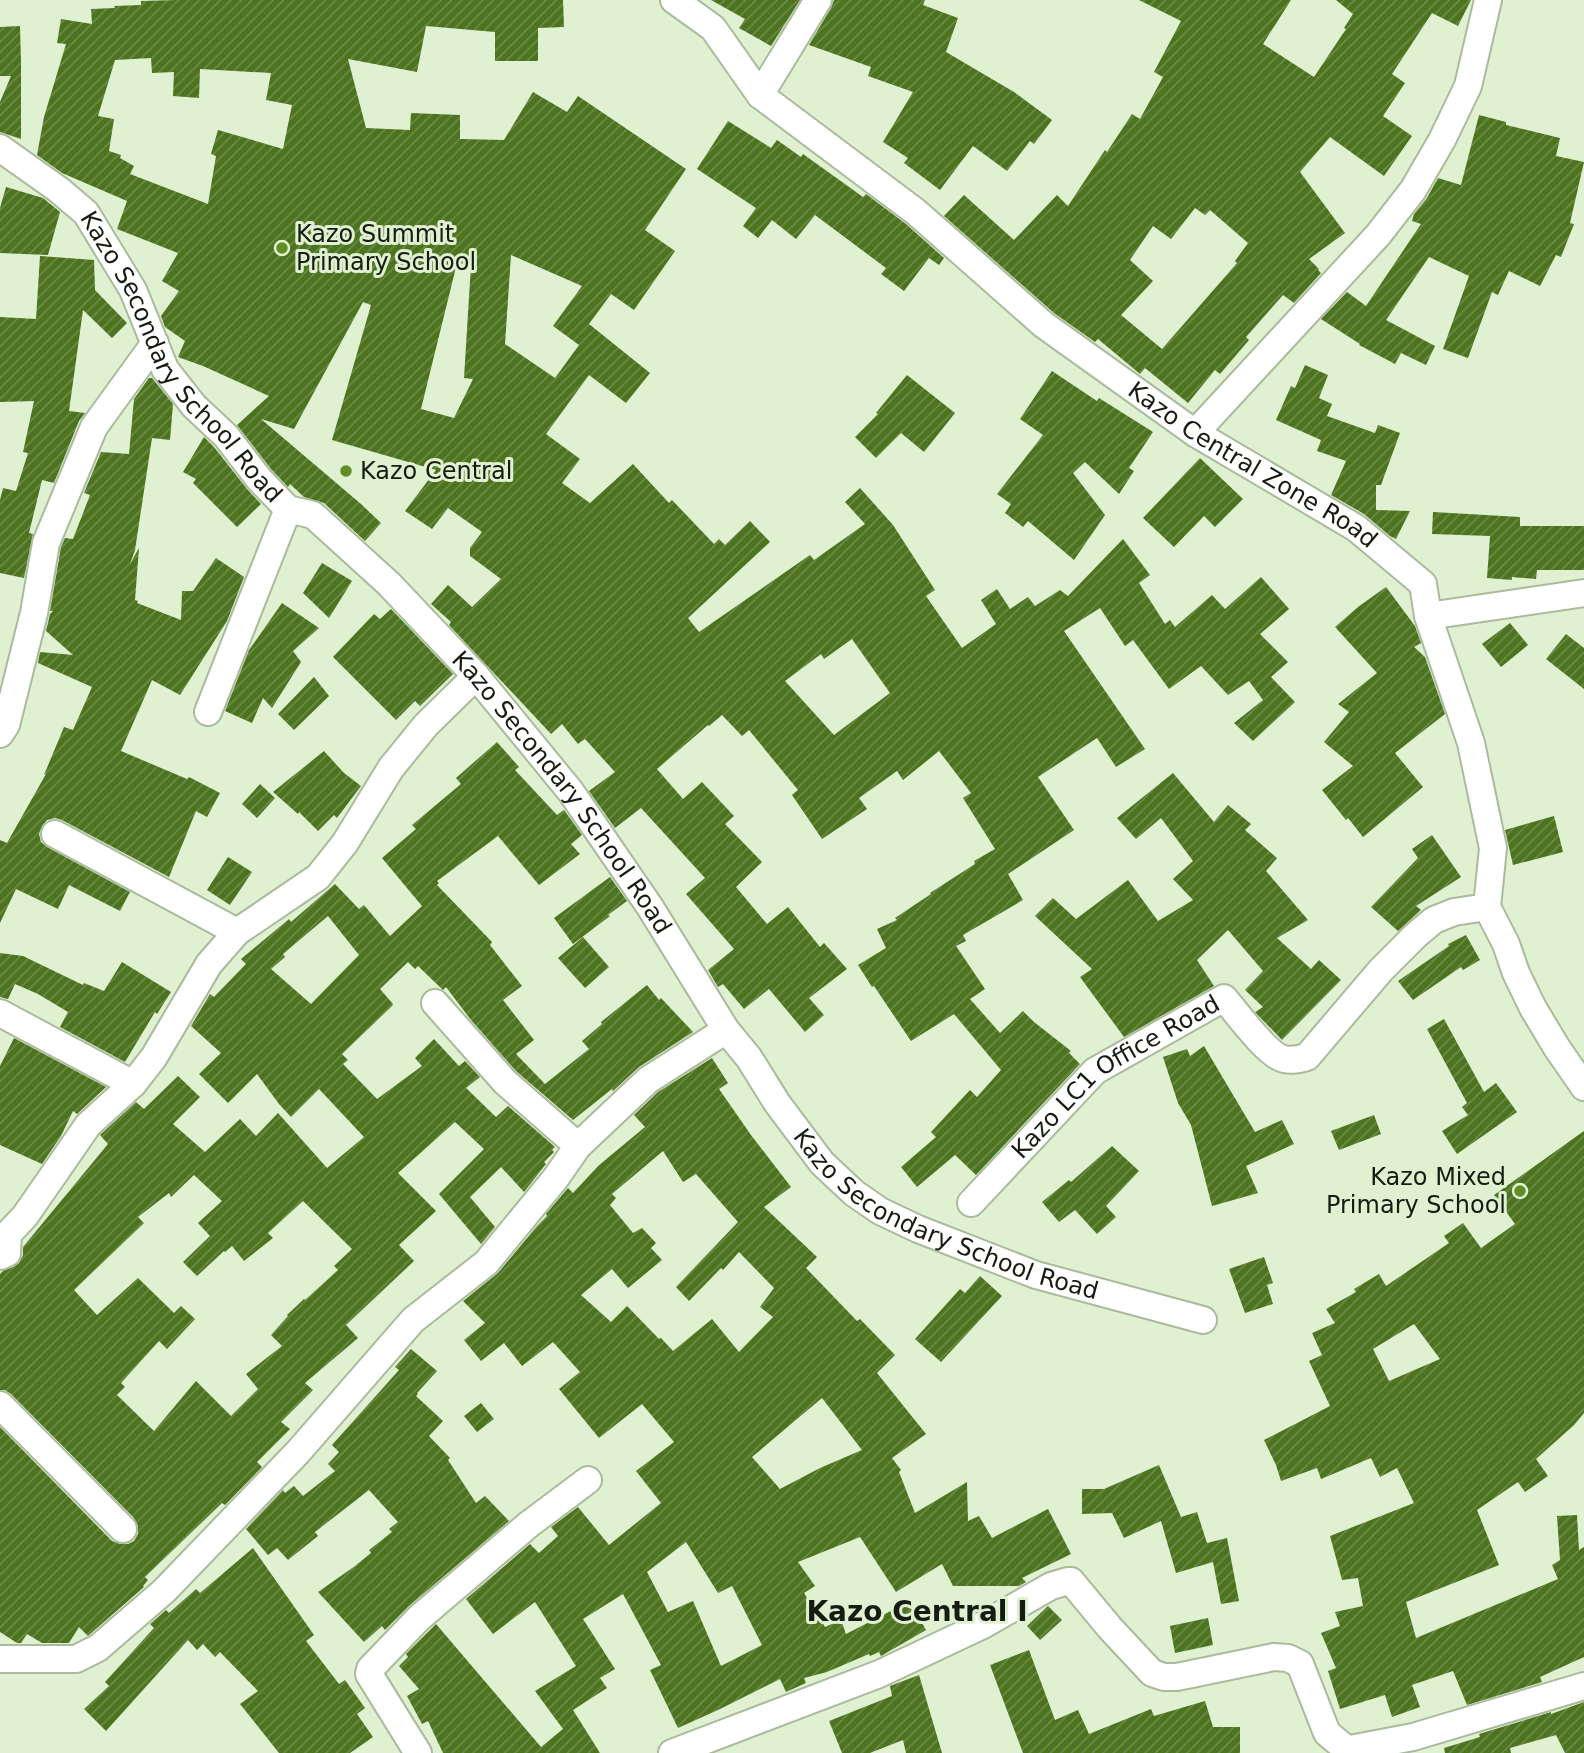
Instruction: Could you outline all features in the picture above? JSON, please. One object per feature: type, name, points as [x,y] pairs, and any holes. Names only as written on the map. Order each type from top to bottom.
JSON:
[{"type":"street","name":"Kazo Central Zone Road","points":[[674,0],[713,28],[760,95],[916,212],[1044,325],[1195,433],[1356,528],[1423,584],[1428,615],[1471,743],[1493,848],[1487,907]]},
{"type":"street","points":[[760,95],[818,0]]},
{"type":"street","points":[[1195,433],[1378,235],[1413,190],[1442,140],[1468,86],[1488,0]]},
{"type":"street","name":"Kazo Secondary School Road","points":[[0,148],[86,213],[133,290],[165,369],[194,406],[226,436],[259,479],[288,509],[313,516],[389,584],[477,676],[571,792],[650,908],[726,1030],[749,1058],[777,1103],[822,1163],[854,1193],[880,1211],[918,1229],[1036,1275],[1203,1320]]},
{"type":"street","points":[[0,734],[6,725],[34,614],[46,543],[94,427],[155,343]]},
{"type":"street","points":[[208,712],[288,509]]},
{"type":"street","points":[[1428,615],[1584,593]]},
{"type":"street","points":[[2,1260],[8,1234],[25,1216],[89,1125],[134,1084],[154,1057],[209,964],[237,932],[318,877],[345,843],[391,768],[426,725],[477,676]]},
{"type":"street","points":[[55,834],[237,932]]},
{"type":"street","points":[[1487,907],[1533,1007],[1584,1087]]},
{"type":"street","name":"Kazo LC1 Office Road","points":[[971,1203],[1095,1072],[1224,998],[1270,1052],[1281,1059],[1307,1057],[1381,970],[1416,934],[1434,920],[1454,912],[1487,907]]},
{"type":"street","points":[[435,1003],[505,1082],[578,1146]]},
{"type":"street","points":[[0,1013],[134,1084]]},
{"type":"street","points":[[0,1660],[76,1659],[98,1648],[164,1591],[298,1452],[413,1320],[486,1263],[555,1179],[578,1146],[648,1080],[726,1030]]},
{"type":"street","points":[[0,1405],[123,1529]]},
{"type":"street","points":[[418,1753],[369,1674],[370,1669],[429,1609],[528,1525],[587,1480]]},
{"type":"street","points":[[672,1753],[878,1674],[983,1625],[1051,1586],[1068,1581],[1071,1581],[1152,1673],[1164,1678],[1274,1657],[1288,1658],[1300,1664],[1327,1733],[1345,1748],[1424,1734],[1584,1686]]},
{"type":"building","points":[[563,0],[564,27],[538,28],[538,61],[495,61],[495,32],[426,26],[417,72],[348,59],[366,128],[410,130],[411,113],[460,115],[460,139],[504,140],[533,92],[567,112],[578,96],[686,169],[645,230],[675,251],[634,310],[611,294],[589,324],[650,373],[626,403],[589,375],[546,434],[580,459],[562,483],[590,503],[633,464],[669,503],[672,500],[714,544],[719,539],[725,545],[750,521],[770,542],[688,618],[699,632],[810,555],[814,560],[865,524],[845,502],[860,488],[893,525],[935,590],[926,596],[962,648],[996,624],[981,600],[997,589],[1010,609],[1028,597],[1035,606],[1060,590],[1068,596],[1123,539],[1150,575],[1139,583],[1165,624],[1170,620],[1175,627],[1212,595],[1225,609],[1261,577],[1289,609],[1260,634],[1288,662],[1271,677],[1295,702],[1253,741],[1234,723],[1263,700],[1249,681],[1228,695],[1201,666],[1169,689],[1133,640],[1125,646],[1100,608],[1064,631],[1145,749],[1116,767],[1097,738],[1038,777],[1074,830],[1008,874],[1023,900],[963,935],[966,941],[956,946],[985,989],[970,999],[1000,1033],[1023,1011],[1071,1051],[1069,1053],[1080,1064],[976,1175],[955,1155],[917,1187],[901,1167],[936,1137],[931,1132],[970,1090],[977,1097],[1001,1070],[954,1014],[911,1041],[858,965],[886,948],[877,929],[897,920],[895,918],[995,849],[963,798],[971,793],[939,751],[903,780],[897,771],[859,798],[867,809],[822,839],[792,795],[798,790],[749,730],[742,736],[722,715],[708,725],[657,769],[683,799],[702,782],[734,816],[725,824],[762,862],[736,887],[767,924],[788,907],[820,947],[824,943],[847,969],[809,998],[824,1015],[805,1032],[769,989],[744,1009],[723,984],[718,987],[708,970],[734,949],[686,894],[705,878],[641,808],[615,828],[589,791],[615,772],[585,739],[578,744],[562,724],[551,734],[449,625],[451,622],[431,604],[448,585],[472,607],[501,579],[470,556],[470,548],[482,532],[448,508],[432,529],[405,511],[436,470],[332,440],[371,305],[363,302],[294,429],[261,419],[381,523],[365,541],[324,503],[304,497],[290,484],[288,487],[237,425],[269,396],[178,357],[185,341],[165,327],[161,316],[179,291],[162,281],[178,253],[117,229],[127,201],[62,173],[37,155],[44,117],[66,44],[57,43],[61,19],[92,24],[91,9],[141,5],[141,1]],"holes":[[[151,58],[152,73],[174,72],[173,96],[199,98],[200,69],[271,73],[266,100],[292,105],[283,149],[218,130],[211,154],[216,156],[208,204],[130,174],[134,166],[120,158],[121,155],[109,151],[114,119],[98,116],[115,60]],[[511,255],[582,286],[553,326],[579,345],[555,378],[505,344]],[[457,263],[471,265],[464,378],[473,379],[454,418],[421,409]],[[852,639],[890,693],[834,735],[785,681],[821,654],[824,659]]]},
{"type":"building","points":[[711,0],[800,0],[771,46],[739,28],[745,19]]},
{"type":"building","points":[[834,0],[925,0],[923,5],[958,18],[946,52],[1014,92],[1052,120],[1034,144],[1030,141],[1007,171],[973,146],[940,190],[904,163],[908,158],[883,142],[913,92],[868,76],[871,67],[809,45]]},
{"type":"building","points":[[1139,0],[1291,0],[1263,44],[1314,77],[1353,14],[1336,0],[1471,0],[1458,26],[1432,13],[1392,74],[1405,83],[1383,116],[1412,136],[1384,176],[1330,137],[1300,172],[1345,233],[1309,259],[1321,273],[1294,303],[1283,295],[1246,337],[1249,340],[1220,374],[1215,370],[1188,403],[1145,368],[1140,374],[1098,339],[1095,342],[1054,313],[944,216],[964,195],[1014,240],[1057,195],[1068,206],[1132,114],[1140,119],[1163,77],[1154,72],[1181,21]],"holes":[[[1195,208],[1205,215],[1210,210],[1248,243],[1235,261],[1237,263],[1162,349],[1121,315],[1153,281],[1130,260],[1153,226],[1171,239]]]},
{"type":"building","points":[[20,26],[21,139],[0,132],[0,102],[11,76],[0,76],[0,27]]},
{"type":"building","points":[[1479,115],[1506,122],[1506,125],[1560,138],[1556,156],[1584,162],[1570,223],[1574,224],[1561,257],[1556,255],[1540,286],[1509,271],[1498,295],[1492,292],[1468,358],[1443,349],[1469,276],[1429,257],[1386,320],[1435,346],[1426,365],[1401,353],[1395,364],[1359,345],[1321,319],[1347,292],[1366,306],[1421,224],[1412,221],[1414,214],[1438,178],[1461,185]]},
{"type":"building","points":[[728,121],[771,148],[777,140],[801,157],[803,154],[863,197],[866,194],[906,224],[944,258],[939,265],[929,258],[904,291],[881,274],[886,268],[815,215],[796,239],[772,220],[758,238],[743,226],[756,208],[697,169]]},
{"type":"building","points":[[6,187],[43,198],[60,212],[48,255],[0,253],[0,208]]},
{"type":"building","points":[[40,256],[94,260],[95,290],[127,323],[112,338],[83,310],[69,411],[85,413],[79,421],[54,483],[42,480],[29,533],[33,534],[24,578],[0,573],[0,500],[3,488],[16,491],[28,453],[23,452],[34,401],[0,402],[0,317],[36,319]]},
{"type":"building","points":[[1305,365],[1328,375],[1319,398],[1332,404],[1327,416],[1375,433],[1378,425],[1400,433],[1381,485],[1376,485],[1376,510],[1410,511],[1396,539],[1364,514],[1331,495],[1346,461],[1317,451],[1321,440],[1276,420],[1291,386],[1295,388]]},
{"type":"building","points":[[1052,371],[1097,401],[1099,398],[1153,432],[1129,468],[1134,471],[1119,494],[1085,462],[1073,473],[1105,515],[1074,560],[1028,521],[1023,527],[1005,513],[1011,504],[997,494],[1043,435],[1020,419]]},
{"type":"building","points":[[907,375],[955,413],[924,452],[901,433],[876,458],[855,437],[878,414],[876,413]]},
{"type":"building","points":[[149,378],[152,378],[173,404],[170,440],[152,438],[135,550],[130,564],[139,548],[135,600],[181,620],[182,591],[193,591],[216,558],[244,577],[227,621],[180,695],[152,680],[121,751],[187,779],[189,777],[220,793],[207,817],[196,811],[169,877],[62,820],[47,820],[39,834],[41,842],[130,892],[120,911],[69,885],[58,909],[16,889],[0,923],[0,840],[7,843],[46,774],[44,775],[64,727],[73,730],[92,687],[38,663],[40,652],[73,655],[46,631],[53,611],[50,611],[61,547],[65,538],[73,539],[90,495],[84,493],[101,452],[129,454],[134,399]]},
{"type":"building","points":[[204,437],[261,504],[237,527],[193,483],[196,479],[183,472]]},
{"type":"building","points":[[1200,458],[1243,499],[1215,527],[1204,516],[1174,547],[1143,518]]},
{"type":"building","points":[[1433,512],[1520,517],[1520,526],[1584,526],[1584,570],[1537,570],[1536,579],[1487,578],[1490,536],[1432,534]]},
{"type":"building","points":[[322,563],[352,581],[329,618],[303,593]]},
{"type":"building","points":[[1386,587],[1415,626],[1421,643],[1414,647],[1425,657],[1445,714],[1395,753],[1423,787],[1363,837],[1322,790],[1353,766],[1324,742],[1349,712],[1338,704],[1377,673],[1335,627]]},
{"type":"building","points":[[282,603],[319,628],[293,651],[301,662],[272,708],[263,698],[252,723],[225,711],[249,650]]},
{"type":"building","points":[[391,609],[453,674],[420,706],[415,701],[396,720],[333,657],[374,614],[380,619]]},
{"type":"building","points":[[1510,623],[1528,645],[1501,667],[1482,644]]},
{"type":"building","points":[[1566,634],[1584,648],[1584,689],[1546,659]]},
{"type":"building","points":[[314,677],[329,696],[294,730],[278,714]]},
{"type":"building","points":[[497,742],[519,767],[515,770],[557,815],[564,810],[582,835],[571,844],[580,854],[539,885],[498,836],[437,881],[437,885],[492,942],[490,945],[522,986],[503,1000],[534,1040],[516,1054],[545,1084],[589,1049],[582,1041],[647,985],[693,1032],[639,1067],[613,1091],[612,1089],[573,1120],[516,1071],[446,987],[443,990],[418,966],[415,969],[408,962],[380,989],[392,1006],[342,1054],[348,1060],[343,1064],[377,1099],[422,1066],[415,1058],[434,1039],[459,1066],[465,1061],[480,1077],[466,1088],[496,1117],[508,1106],[555,1147],[552,1150],[554,1152],[524,1192],[501,1167],[470,1197],[495,1227],[481,1244],[439,1194],[484,1149],[455,1122],[398,1173],[436,1211],[399,1245],[414,1261],[346,1325],[358,1338],[305,1383],[313,1390],[281,1422],[290,1429],[257,1462],[262,1467],[225,1505],[222,1503],[145,1577],[148,1580],[144,1587],[88,1636],[79,1627],[69,1643],[42,1643],[27,1634],[21,1643],[17,1643],[0,1632],[0,1427],[112,1541],[128,1544],[134,1541],[138,1526],[134,1518],[11,1394],[0,1390],[0,1274],[19,1263],[23,1247],[108,1144],[100,1135],[136,1102],[144,1109],[178,1076],[200,1097],[173,1124],[205,1152],[240,1119],[256,1136],[278,1113],[327,1168],[364,1137],[319,1089],[291,1117],[257,1074],[228,1103],[199,1074],[221,1053],[191,1026],[210,994],[214,997],[246,964],[241,959],[289,919],[291,922],[335,884],[359,909],[364,905],[390,936],[422,906],[382,858],[416,829],[412,825],[461,784],[456,778]],"holes":[[[328,916],[359,955],[311,1004],[271,969],[285,957],[283,954]],[[194,1175],[222,1201],[198,1223],[210,1236],[183,1262],[197,1276],[232,1246],[244,1261],[273,1238],[268,1233],[303,1201],[352,1249],[334,1266],[338,1270],[287,1315],[271,1335],[282,1346],[246,1374],[258,1389],[231,1416],[196,1381],[154,1431],[117,1395],[125,1387],[121,1383],[159,1341],[167,1349],[195,1319],[181,1306],[174,1313],[138,1278],[97,1315],[74,1290],[144,1223],[138,1217],[169,1193],[171,1197]]]},
{"type":"building","points":[[324,751],[344,773],[361,786],[337,818],[334,815],[318,831],[273,792]]},
{"type":"building","points":[[1173,773],[1214,822],[1228,805],[1251,824],[1245,830],[1277,858],[1266,871],[1308,920],[1277,938],[1311,969],[1319,960],[1341,980],[1282,1040],[1255,1012],[1263,1007],[1245,990],[1263,971],[1228,930],[1197,960],[1214,986],[1124,1037],[1080,977],[1092,969],[1035,916],[1053,898],[1076,919],[1128,880],[1158,921],[1193,900],[1173,879],[1193,861],[1161,818],[1136,839],[1117,818]]},
{"type":"building","points":[[260,784],[275,798],[257,818],[242,804]]},
{"type":"building","points":[[1554,816],[1563,852],[1513,865],[1505,830]]},
{"type":"building","points":[[1432,835],[1461,877],[1416,906],[1421,910],[1398,931],[1371,907],[1418,858],[1412,849]]},
{"type":"building","points":[[228,857],[252,872],[230,905],[207,890]]},
{"type":"building","points":[[610,877],[627,901],[573,944],[554,918]]},
{"type":"building","points":[[1466,935],[1480,960],[1463,970],[1461,967],[1413,1000],[1398,981],[1449,946],[1448,944]]},
{"type":"building","points":[[583,937],[609,967],[585,988],[558,958]]},
{"type":"building","points":[[0,953],[23,956],[83,985],[84,983],[104,991],[122,962],[171,992],[157,1014],[155,1012],[125,1062],[60,1027],[68,1012],[38,994],[15,984],[8,999],[0,997]]},
{"type":"building","points":[[1444,1019],[1484,1092],[1496,1083],[1517,1112],[1457,1154],[1442,1131],[1468,1115],[1462,1107],[1467,1103],[1427,1029]]},
{"type":"building","points":[[14,1038],[106,1087],[77,1114],[73,1111],[61,1136],[42,1164],[0,1145],[0,1066]]},
{"type":"building","points":[[1204,1046],[1255,1132],[1282,1120],[1294,1144],[1246,1166],[1258,1193],[1212,1206],[1191,1125],[1178,1103],[1163,1057],[1187,1049],[1190,1056]]},
{"type":"building","points":[[712,1058],[728,1083],[719,1089],[791,1187],[764,1207],[817,1257],[806,1268],[857,1321],[860,1319],[895,1355],[877,1373],[926,1434],[892,1458],[901,1470],[899,1472],[915,1513],[967,1482],[968,1521],[979,1516],[992,1538],[1048,1509],[1071,1554],[1022,1578],[1026,1582],[1019,1586],[953,1586],[942,1564],[896,1592],[860,1537],[798,1562],[815,1586],[804,1593],[825,1627],[841,1620],[846,1634],[910,1601],[926,1630],[881,1656],[879,1652],[870,1656],[869,1654],[827,1672],[804,1678],[806,1683],[786,1692],[780,1679],[678,1728],[650,1670],[661,1665],[623,1594],[583,1619],[615,1669],[600,1678],[607,1688],[573,1710],[600,1753],[443,1753],[428,1721],[422,1724],[407,1696],[419,1689],[399,1666],[408,1657],[406,1654],[436,1624],[541,1747],[563,1729],[535,1691],[576,1666],[535,1602],[493,1634],[466,1599],[530,1544],[539,1553],[558,1536],[551,1527],[578,1507],[609,1545],[661,1503],[636,1471],[674,1442],[642,1404],[599,1438],[559,1389],[580,1372],[553,1342],[522,1366],[504,1343],[481,1361],[464,1340],[485,1323],[463,1301],[498,1273],[568,1188],[573,1193],[598,1166],[645,1127],[634,1115],[658,1092]],"holes":[[[663,1151],[683,1182],[696,1174],[738,1222],[676,1287],[689,1301],[739,1252],[774,1288],[760,1307],[773,1317],[739,1352],[712,1319],[673,1351],[627,1306],[611,1322],[581,1295],[612,1269],[628,1288],[662,1260],[651,1248],[656,1243],[642,1228],[633,1233],[610,1205],[616,1198],[612,1194]],[[822,1398],[862,1450],[780,1489],[752,1457]],[[686,1542],[718,1593],[732,1586],[762,1645],[721,1666],[693,1601],[668,1612],[647,1572]]]},
{"type":"building","points":[[1374,1115],[1381,1134],[1339,1150],[1331,1131]]},
{"type":"building","points":[[1584,1131],[1584,1413],[1536,1459],[1548,1476],[1525,1492],[1518,1482],[1477,1510],[1499,1565],[1406,1602],[1416,1638],[1558,1579],[1552,1565],[1560,1560],[1557,1516],[1577,1515],[1579,1550],[1584,1547],[1584,1657],[1540,1677],[1542,1682],[1467,1705],[1453,1671],[1412,1685],[1420,1707],[1392,1717],[1385,1695],[1340,1709],[1328,1671],[1336,1668],[1321,1633],[1340,1626],[1335,1612],[1363,1606],[1358,1578],[1342,1580],[1330,1536],[1414,1503],[1397,1468],[1380,1477],[1371,1458],[1321,1479],[1317,1468],[1281,1481],[1264,1440],[1330,1406],[1309,1361],[1322,1355],[1312,1333],[1335,1323],[1326,1309],[1356,1292],[1354,1289],[1379,1274],[1386,1286],[1449,1243],[1444,1236],[1463,1223],[1481,1248],[1515,1224],[1494,1195]],"holes":[[[1414,1324],[1440,1359],[1389,1381],[1373,1349]]]},
{"type":"building","points":[[1112,1146],[1139,1171],[1106,1206],[1116,1217],[1097,1234],[1075,1210],[1059,1222],[1042,1202],[1069,1180],[1071,1182]]},
{"type":"building","points":[[1264,1257],[1273,1283],[1267,1285],[1273,1304],[1245,1313],[1229,1269]]},
{"type":"building","points":[[980,1276],[1002,1296],[941,1362],[915,1339],[960,1289],[965,1293]]},
{"type":"building","points":[[411,1349],[437,1371],[416,1396],[443,1421],[429,1436],[450,1458],[448,1460],[476,1503],[485,1496],[509,1521],[409,1606],[385,1630],[382,1626],[364,1642],[318,1592],[371,1553],[369,1550],[392,1532],[389,1529],[398,1522],[369,1490],[315,1532],[318,1536],[288,1560],[277,1548],[268,1555],[246,1529],[283,1490],[285,1493],[294,1486],[303,1496],[335,1471],[328,1464],[339,1452],[332,1445],[399,1370],[395,1367]]},
{"type":"building","points":[[481,1403],[494,1419],[477,1432],[464,1416]]},
{"type":"building","points":[[1159,1465],[1181,1517],[1197,1512],[1207,1543],[1227,1538],[1239,1601],[1221,1604],[1213,1562],[1176,1573],[1161,1521],[1124,1538],[1112,1513],[1082,1514],[1082,1489],[1104,1489]]},
{"type":"building","points":[[253,1548],[314,1635],[306,1641],[339,1684],[345,1680],[365,1708],[357,1714],[373,1737],[350,1753],[279,1753],[240,1704],[258,1691],[220,1652],[215,1657],[203,1644],[197,1650],[188,1640],[106,1731],[84,1709],[109,1686],[105,1682],[154,1628],[150,1624],[166,1610],[169,1613],[196,1589],[200,1593]]},
{"type":"building","points":[[1048,1606],[1062,1620],[1040,1640],[1027,1626]]},
{"type":"building","points":[[1208,1618],[1213,1645],[1175,1653],[1170,1626]]},
{"type":"building","points":[[1029,1650],[1055,1720],[1078,1710],[1089,1734],[1151,1709],[1154,1716],[1205,1701],[1213,1727],[1240,1727],[1240,1753],[1023,1753],[990,1665]]},
{"type":"building","points":[[919,1675],[942,1753],[906,1753],[903,1740],[870,1753],[842,1753],[829,1721],[892,1696],[890,1686]]},
{"type":"building","points":[[1584,1702],[1584,1753],[1565,1753],[1556,1735],[1510,1748],[1511,1753],[1445,1753],[1444,1748],[1480,1737],[1479,1734]]},
{"type":"place","name":"Kazo Summit Primary School","points":[[282,248]]},
{"type":"place","name":"Kazo Central","points":[[346,471]]},
{"type":"place","name":"Kazo Mixed Primary School","points":[[1520,1191]]},
{"type":"district","name":"Kazo Central I","points":[[917,1611]]}]
